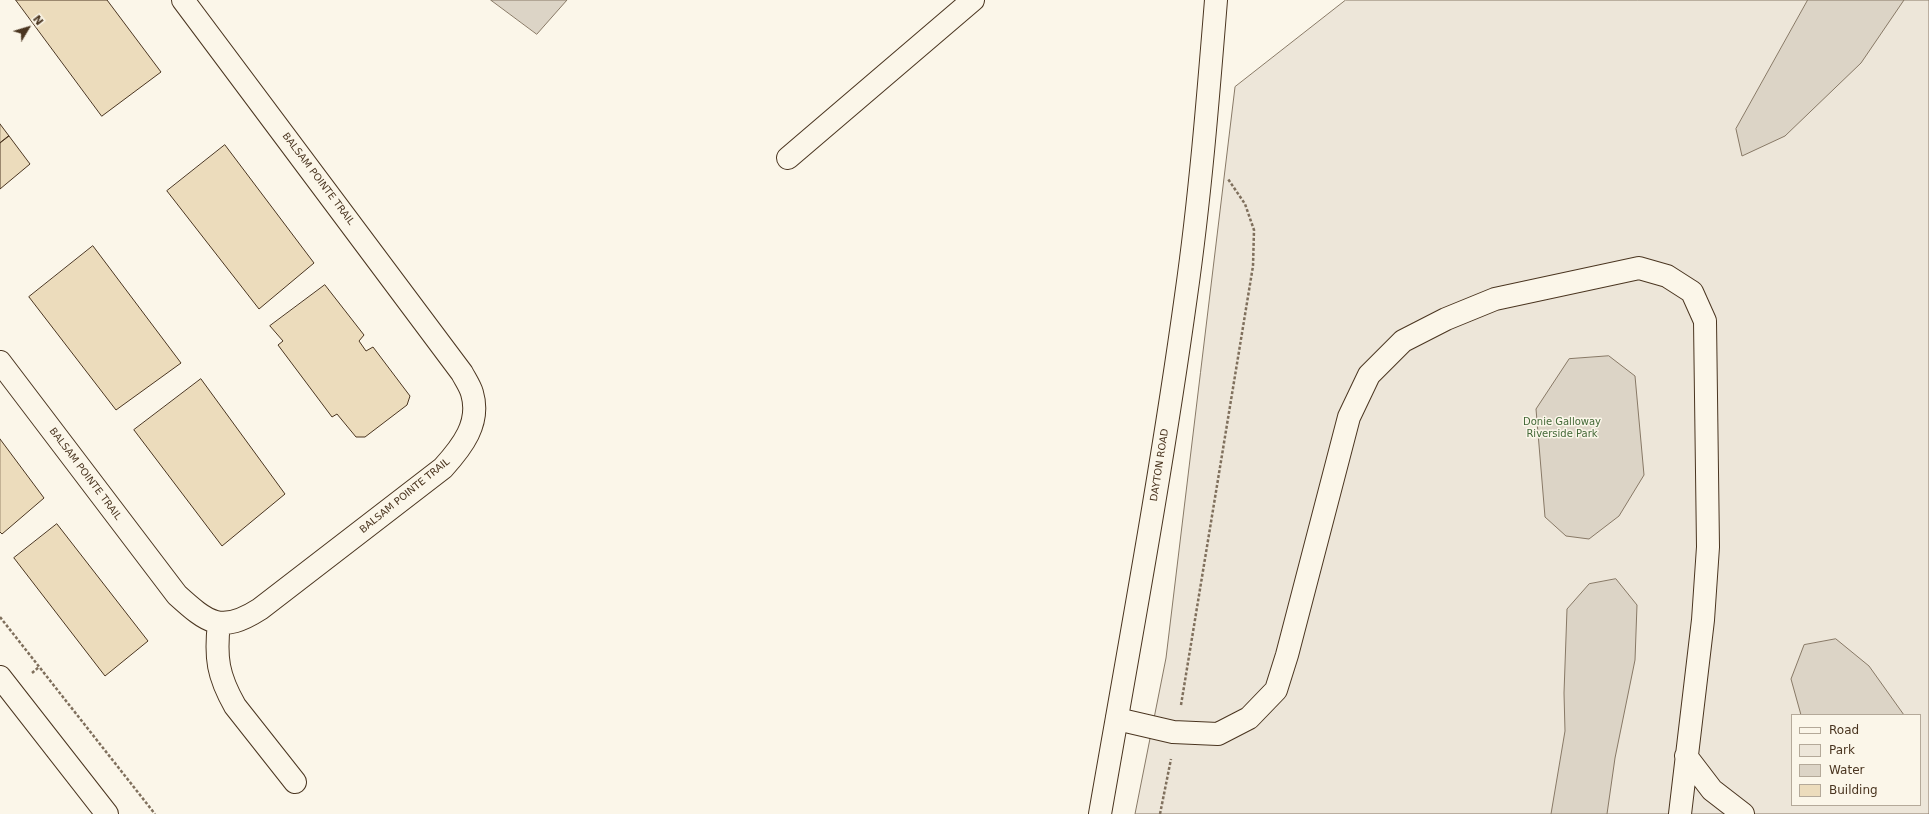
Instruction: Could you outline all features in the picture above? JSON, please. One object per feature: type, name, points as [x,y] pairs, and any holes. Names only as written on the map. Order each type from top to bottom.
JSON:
[{"type":"street","name":"BALSAM POINTE TRAIL","points":[[0,362],[177,595],[202,617],[219,623],[231,623],[244,619],[260,609],[443,468],[466,439],[474,419],[474,405],[472,392],[462,373],[183,0]]},
{"type":"street","points":[[788,158],[972,0]]},
{"type":"street","name":"DAYTON ROAD","points":[[1100,814],[1158,483],[1187,294],[1216,0]]},
{"type":"street","points":[[1117,719],[1177,732],[1218,734],[1249,718],[1276,690],[1287,655],[1349,417],[1369,375],[1403,341],[1446,319],[1495,299],[1639,268],[1667,276],[1692,292],[1705,321],[1708,547],[1703,620],[1680,814]]},
{"type":"street","points":[[219,623],[217,659],[227,692],[248,723],[295,782]]},
{"type":"street","points":[[0,677],[107,814]]},
{"type":"street","points":[[1686,756],[1712,790],[1743,814]]},
{"type":"path","points":[[1160,814],[1177,732],[1253,266],[1254,230],[1246,204],[1233,185],[1202,151]]},
{"type":"path","points":[[0,617],[155,814]]},
{"type":"green space","name":"Donie Galloway Riverside Park","points":[[1346,0],[1929,0],[1929,814],[1135,814],[1166,658],[1235,87]]},
{"type":"water","points":[[491,0],[567,0],[537,34]]},
{"type":"water","points":[[1808,0],[1904,0],[1861,63],[1785,136],[1742,156],[1736,129]]},
{"type":"water","points":[[1609,356],[1635,376],[1644,475],[1619,516],[1589,539],[1566,536],[1545,517],[1536,409],[1569,359]]},
{"type":"water","points":[[1616,579],[1637,605],[1635,660],[1615,758],[1607,814],[1551,814],[1565,731],[1564,693],[1567,609],[1589,584]]},
{"type":"water","points":[[1836,639],[1869,666],[1903,714],[1801,714],[1791,679],[1804,645]]},
{"type":"building","points":[[16,0],[107,0],[161,72],[102,116]]},
{"type":"building","points":[[0,124],[9,136],[0,143]]},
{"type":"building","points":[[9,136],[30,164],[0,189],[0,143]]},
{"type":"building","points":[[225,145],[314,263],[259,309],[167,191]]},
{"type":"building","points":[[93,246],[181,363],[116,410],[29,297]]},
{"type":"building","points":[[325,285],[364,335],[359,341],[366,351],[373,347],[410,396],[407,405],[365,437],[356,437],[337,414],[332,417],[278,345],[283,341],[270,326]]},
{"type":"building","points":[[201,379],[285,494],[222,546],[134,430]]},
{"type":"building","points":[[0,439],[44,498],[2,534],[0,532]]},
{"type":"building","points":[[57,524],[148,641],[105,676],[14,558]]}]
